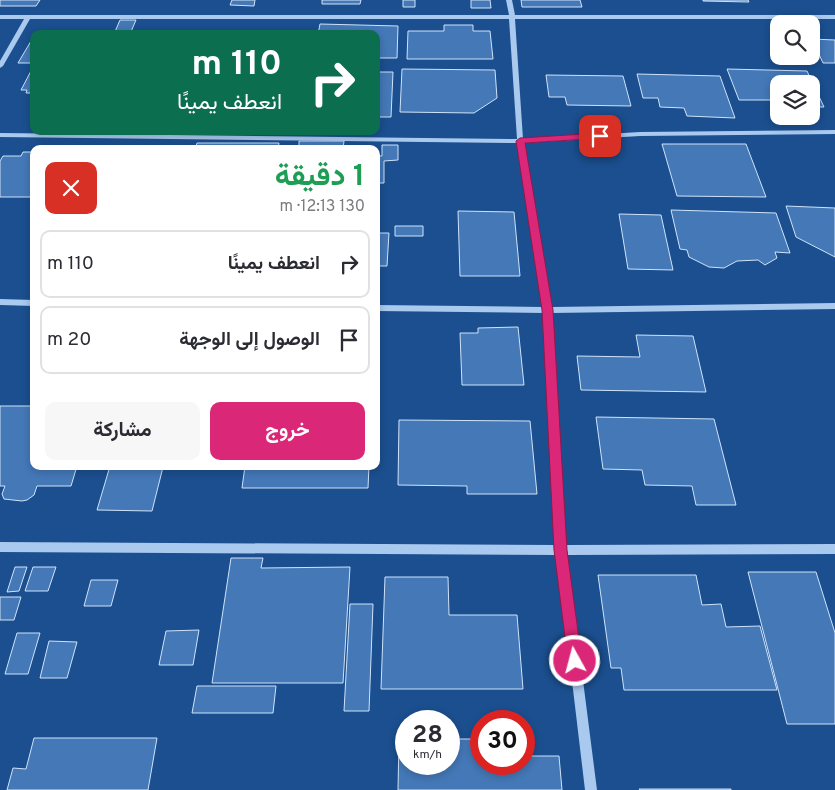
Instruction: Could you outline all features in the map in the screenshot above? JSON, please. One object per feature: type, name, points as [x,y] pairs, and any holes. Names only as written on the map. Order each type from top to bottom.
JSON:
[{"type":"street","points":[[509,0],[512,17],[520,141],[548,310],[561,550],[591,790]]},
{"type":"street","points":[[0,17],[835,17]]},
{"type":"street","points":[[0,66],[28,17]]},
{"type":"street","points":[[0,135],[520,141],[640,134],[835,132]]},
{"type":"street","points":[[0,302],[30,303]]},
{"type":"street","points":[[380,308],[548,310],[835,306]]},
{"type":"street","points":[[0,546],[561,550],[835,549]]},
{"type":"building","points":[[0,0],[40,0],[36,6],[0,6]]},
{"type":"building","points":[[232,0],[255,0],[254,6],[230,5]]},
{"type":"building","points":[[322,0],[361,0],[360,4],[322,4]]},
{"type":"building","points":[[403,0],[415,0],[415,7],[403,7]]},
{"type":"building","points":[[471,0],[490,0],[491,8],[471,8]]},
{"type":"building","points":[[521,0],[580,0],[582,7],[522,7]]},
{"type":"building","points":[[748,0],[749,2],[703,1]]},
{"type":"building","points":[[120,20],[136,20],[132,30],[116,30]]},
{"type":"building","points":[[320,24],[398,26],[397,58],[380,58],[380,30],[319,30]]},
{"type":"building","points":[[444,25],[473,25],[473,31],[490,31],[493,59],[407,59],[408,31],[444,31]]},
{"type":"building","points":[[820,39],[835,40],[835,63],[823,63],[820,56]]},
{"type":"building","points":[[30,43],[30,63],[18,63]]},
{"type":"building","points":[[402,69],[495,70],[497,98],[474,113],[400,112]]},
{"type":"building","points":[[727,69],[807,71],[809,75],[770,75],[770,100],[739,100]]},
{"type":"building","points":[[380,72],[393,72],[391,117],[380,117]]},
{"type":"building","points":[[30,73],[30,93],[26,93],[27,90],[21,90]]},
{"type":"building","points":[[637,74],[720,76],[735,118],[687,116],[684,108],[660,107],[658,98],[643,98]]},
{"type":"building","points":[[546,75],[623,76],[631,106],[567,105],[565,97],[549,97]]},
{"type":"building","points":[[820,99],[824,107],[820,107]]},
{"type":"building","points":[[299,141],[344,141],[344,145],[299,145]]},
{"type":"building","points":[[197,143],[279,143],[279,145],[196,145]]},
{"type":"building","points":[[662,144],[746,144],[766,197],[677,196]]},
{"type":"building","points":[[382,145],[398,145],[398,160],[384,161],[384,183],[380,183],[380,156],[382,156]]},
{"type":"building","points":[[23,152],[30,152],[30,197],[0,197],[0,161],[3,156],[21,156]]},
{"type":"building","points":[[786,206],[835,208],[835,257],[796,237]]},
{"type":"building","points":[[671,210],[776,213],[790,253],[775,252],[777,258],[765,265],[758,260],[737,261],[724,268],[709,267],[689,257],[687,250],[680,249]]},
{"type":"building","points":[[458,211],[514,212],[520,276],[460,276]]},
{"type":"building","points":[[619,214],[661,215],[673,270],[628,269]]},
{"type":"building","points":[[395,226],[423,226],[423,236],[395,236]]},
{"type":"building","points":[[380,233],[389,233],[387,266],[380,266]]},
{"type":"building","points":[[518,327],[524,385],[462,385],[460,333],[478,333],[478,328]]},
{"type":"building","points":[[636,335],[693,336],[706,392],[581,390],[577,356],[640,357]]},
{"type":"building","points":[[0,406],[30,406],[30,470],[76,470],[71,486],[37,486],[34,495],[22,501],[4,499],[2,494],[5,486],[0,486]]},
{"type":"building","points":[[596,417],[714,419],[736,505],[696,505],[692,486],[645,485],[642,470],[603,469]]},
{"type":"building","points":[[399,420],[530,421],[537,494],[467,494],[467,486],[398,485]]},
{"type":"building","points":[[109,470],[162,470],[152,511],[97,510]]},
{"type":"building","points":[[244,470],[369,470],[368,488],[242,488]]},
{"type":"building","points":[[231,558],[263,558],[261,568],[350,567],[343,683],[212,683]]},
{"type":"building","points":[[15,567],[27,567],[19,591],[7,592]]},
{"type":"building","points":[[33,567],[56,567],[48,591],[25,591]]},
{"type":"building","points":[[748,572],[816,572],[835,633],[835,724],[787,724]]},
{"type":"building","points":[[598,575],[696,575],[702,605],[721,604],[726,627],[760,626],[777,690],[624,690],[621,668],[611,668]]},
{"type":"building","points":[[385,577],[448,577],[449,615],[517,615],[523,689],[381,689]]},
{"type":"building","points":[[91,580],[118,580],[111,606],[84,606]]},
{"type":"building","points":[[0,597],[21,597],[14,620],[0,620]]},
{"type":"building","points":[[350,604],[373,604],[369,711],[344,711]]},
{"type":"building","points":[[199,630],[193,665],[159,665],[166,631]]},
{"type":"building","points":[[17,633],[40,633],[28,674],[5,674]]},
{"type":"building","points":[[49,641],[77,642],[67,678],[40,678]]},
{"type":"building","points":[[197,686],[276,686],[273,713],[192,713]]},
{"type":"building","points":[[34,738],[157,738],[148,790],[7,790],[13,768],[26,769]]},
{"type":"building","points":[[460,739],[470,739],[470,775],[535,775],[535,756],[559,756],[562,790],[398,790],[398,775],[460,775]]},
{"type":"building","points":[[731,789],[731,790],[640,790]]},
{"type":"route","points":[[575,661],[561,550],[548,310],[520,141],[600,136]]}]
